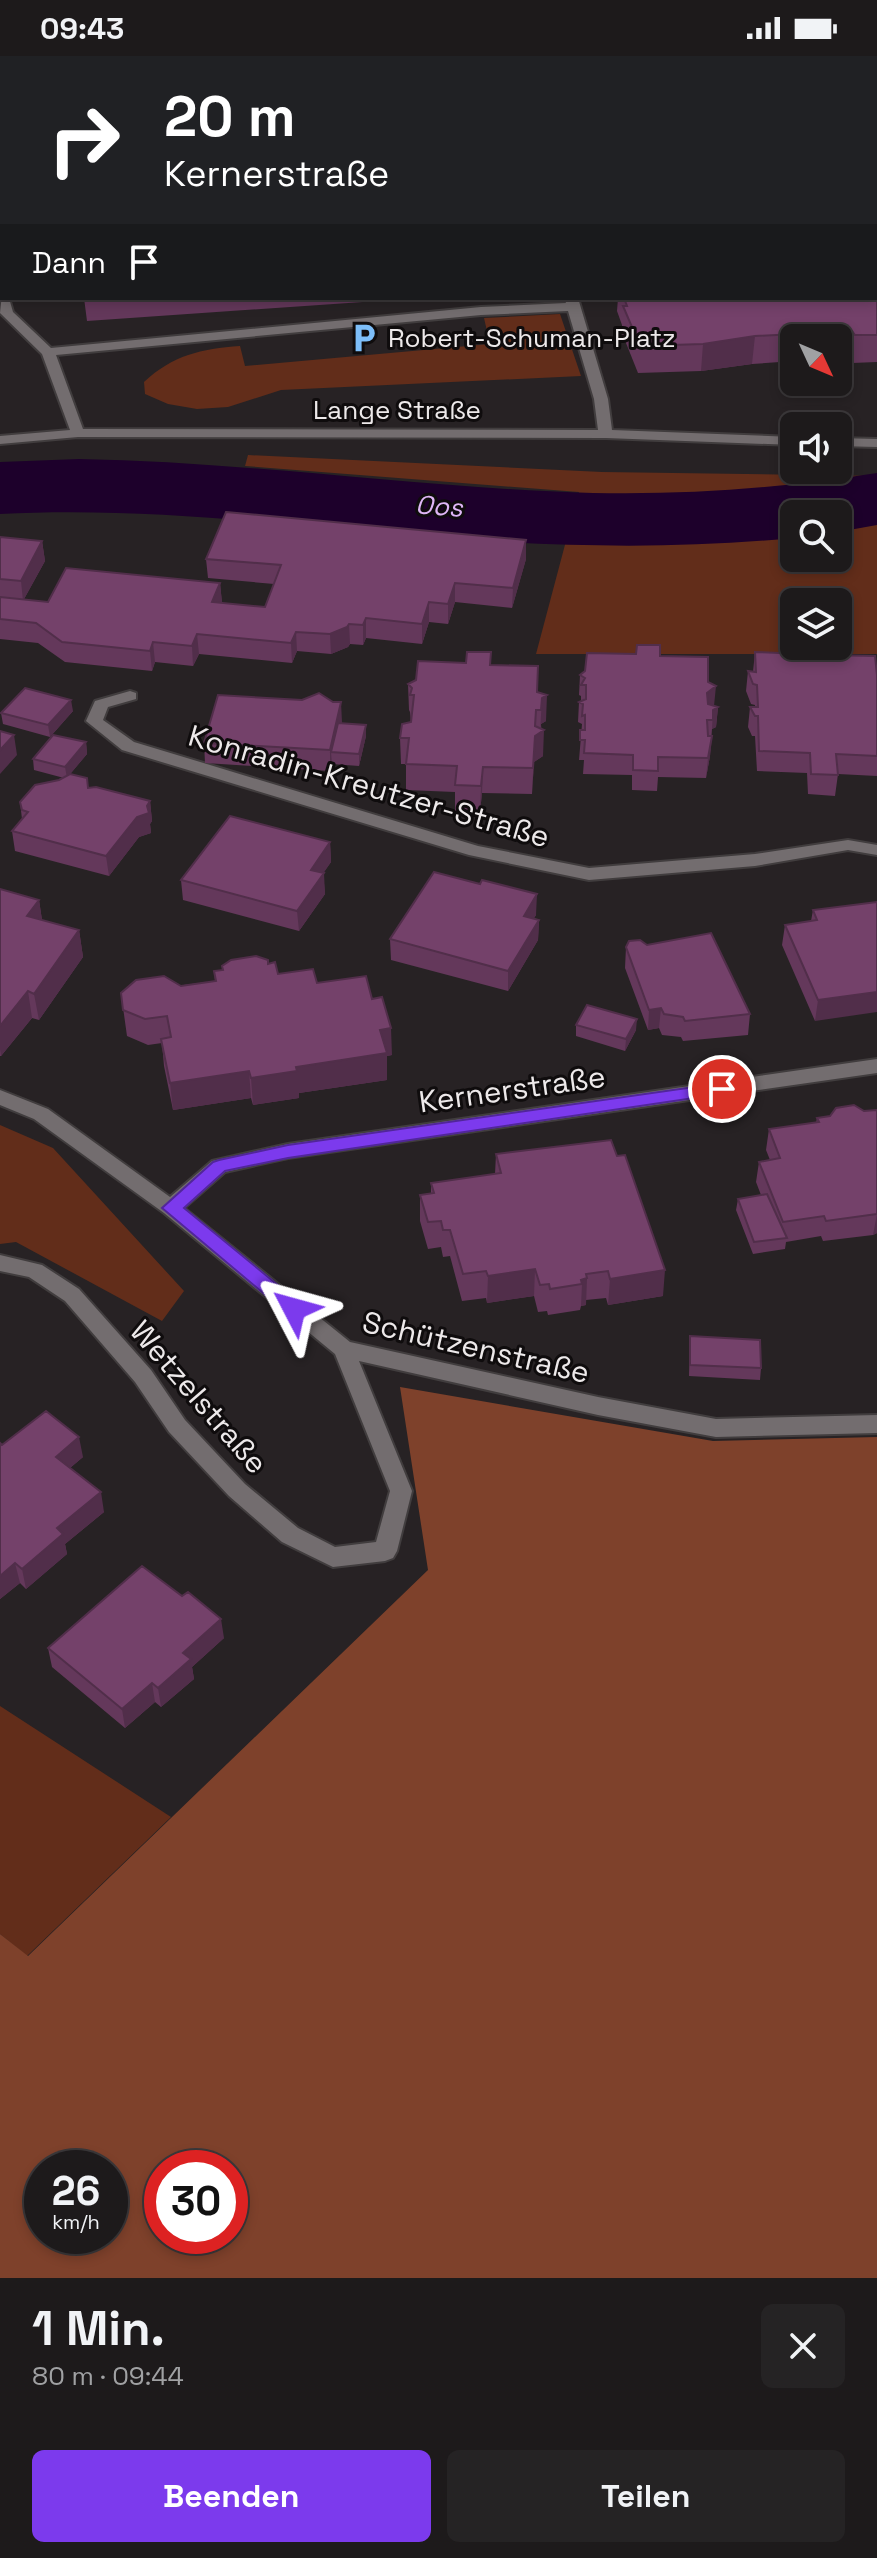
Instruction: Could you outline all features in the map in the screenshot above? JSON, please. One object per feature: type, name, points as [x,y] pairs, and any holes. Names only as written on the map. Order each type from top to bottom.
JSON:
[{"type":"street","points":[[3,300],[7,313],[48,352],[78,433]]},
{"type":"street","points":[[48,352],[572,302],[601,399],[606,434]]},
{"type":"street","name":"Lange Straße","points":[[0,440],[78,433],[606,434],[780,440]]},
{"type":"street","points":[[852,442],[877,443]]},
{"type":"street","name":"Konradin-Kreutzer-Straße","points":[[130,696],[101,704],[94,721],[128,746],[475,851],[546,866],[589,874],[755,860],[848,845],[877,850]]},
{"type":"street","name":"Kernerstraße","points":[[171,1208],[219,1166],[288,1151],[877,1066]]},
{"type":"street","name":"Schützenstraße","points":[[0,1097],[41,1114],[171,1208],[344,1349],[598,1406],[716,1428],[877,1424]]},
{"type":"street","name":"Wetzelstraße","points":[[0,1263],[35,1271],[72,1295],[143,1376],[177,1426],[237,1490],[290,1535],[333,1557],[385,1551],[401,1491],[344,1349]]},
{"type":"shaded area","points":[[560,314],[581,376],[281,390],[228,407],[197,409],[168,404],[145,394],[144,382],[166,365],[213,349],[240,346],[245,366],[490,344],[484,318]]},
{"type":"shaded area","points":[[248,455],[602,472],[780,475],[780,484],[852,484],[852,476],[877,476],[877,654],[852,654],[852,588],[780,588],[780,654],[536,654],[579,492],[245,466]]},
{"type":"shaded area","points":[[0,1125],[53,1148],[184,1291],[162,1321],[16,1242],[0,1244]]},
{"type":"shaded area","points":[[400,1387],[713,1441],[877,1437],[877,2278],[0,2278],[0,1934],[28,1956],[428,1570]]},
{"type":"shaded area","points":[[0,1706],[171,1817],[27,1956],[0,1934]]},
{"type":"building","points":[[625,300],[877,300],[877,335],[855,335],[852,324],[780,324],[780,335],[703,344],[640,346],[623,306],[627,306]]},
{"type":"building","points":[[226,512],[526,540],[513,588],[455,583],[448,604],[429,602],[422,624],[366,618],[363,625],[349,624],[330,634],[296,632],[291,643],[197,634],[192,646],[153,642],[150,651],[62,642],[36,623],[0,619],[0,597],[48,602],[66,568],[220,583],[212,602],[265,607],[281,565],[206,559]]},
{"type":"building","points":[[0,537],[42,541],[21,581],[0,579]]},
{"type":"building","points":[[637,645],[660,645],[660,656],[708,657],[708,682],[716,686],[707,693],[708,704],[718,707],[713,710],[713,720],[707,720],[708,736],[712,736],[708,758],[658,757],[658,771],[633,770],[633,755],[584,753],[585,740],[580,740],[580,730],[585,730],[585,715],[582,716],[583,704],[579,702],[586,699],[586,685],[581,685],[585,678],[580,675],[585,671],[587,653],[636,654]]},
{"type":"building","points":[[467,652],[491,652],[490,665],[538,666],[537,692],[547,695],[542,698],[541,710],[536,710],[535,726],[544,730],[535,736],[533,768],[483,767],[481,786],[455,785],[457,766],[406,764],[409,738],[400,738],[402,724],[411,722],[414,695],[410,695],[412,688],[408,684],[416,680],[418,661],[466,663]]},
{"type":"building","points":[[755,652],[780,653],[780,660],[852,660],[852,656],[875,656],[877,756],[836,754],[838,775],[811,774],[810,753],[759,751],[758,716],[750,707],[758,707],[757,685],[753,684],[748,671],[756,672]]},
{"type":"building","points":[[25,688],[71,700],[48,725],[1,713]]},
{"type":"building","points":[[319,693],[333,702],[341,702],[330,750],[204,743],[218,695],[302,700]]},
{"type":"building","points":[[338,723],[366,725],[359,754],[331,752]]},
{"type":"building","points":[[0,731],[14,735],[0,750]]},
{"type":"building","points":[[53,735],[86,742],[65,767],[33,759]]},
{"type":"building","points":[[70,774],[87,778],[88,788],[96,787],[150,801],[147,806],[149,813],[137,817],[106,856],[12,831],[28,812],[22,810],[20,802],[35,785],[59,780]]},
{"type":"building","points":[[230,816],[330,842],[311,870],[324,873],[297,911],[181,880]]},
{"type":"building","points":[[434,872],[537,894],[524,916],[539,920],[508,971],[390,939]]},
{"type":"building","points":[[0,889],[39,900],[27,916],[79,930],[34,994],[28,991],[0,1026]]},
{"type":"building","points":[[877,902],[877,992],[818,1000],[785,925],[817,920],[813,910]]},
{"type":"building","points":[[711,933],[750,1014],[685,1021],[683,1017],[664,1014],[661,1008],[649,1010],[626,947],[629,941],[640,940],[647,945]]},
{"type":"building","points":[[256,956],[268,960],[268,964],[275,962],[278,974],[313,969],[317,983],[366,976],[372,999],[382,997],[391,1028],[380,1030],[387,1053],[296,1067],[297,1071],[251,1078],[249,1071],[170,1083],[161,1039],[171,1037],[167,1016],[145,1019],[123,1010],[121,993],[136,980],[164,976],[181,986],[216,981],[214,971],[223,970],[222,966],[231,960]]},
{"type":"building","points":[[587,1005],[637,1019],[626,1039],[576,1025]]},
{"type":"building","points":[[854,1105],[864,1111],[877,1110],[877,1214],[826,1221],[824,1216],[783,1222],[759,1162],[780,1158],[769,1129],[819,1122],[817,1118],[830,1116],[836,1108]]},
{"type":"building","points":[[611,1140],[617,1156],[625,1155],[665,1270],[610,1279],[608,1271],[586,1274],[587,1278],[581,1280],[582,1284],[550,1289],[549,1284],[540,1285],[535,1269],[488,1276],[486,1271],[463,1274],[450,1230],[443,1230],[441,1221],[428,1222],[420,1195],[434,1193],[431,1183],[501,1173],[496,1154]]},
{"type":"building","points":[[767,1194],[787,1238],[754,1242],[738,1199]]},
{"type":"building","points":[[690,1336],[760,1340],[761,1368],[690,1365]]},
{"type":"building","points":[[46,1411],[79,1437],[56,1457],[101,1492],[57,1528],[63,1534],[22,1569],[15,1563],[0,1576],[0,1443],[2,1445]]},
{"type":"building","points":[[142,1566],[182,1596],[188,1592],[221,1619],[183,1653],[191,1659],[158,1688],[152,1683],[122,1709],[48,1648]]},
{"type":"waterway","name":"Oos","points":[[0,488],[79,485],[158,488],[525,517],[668,520],[808,510],[877,499]]},
{"type":"place","name":"Robert-Schuman-Platz","points":[[364,338]]},
{"type":"route","points":[[294,1309],[171,1208],[219,1166],[288,1151],[722,1089]]}]
